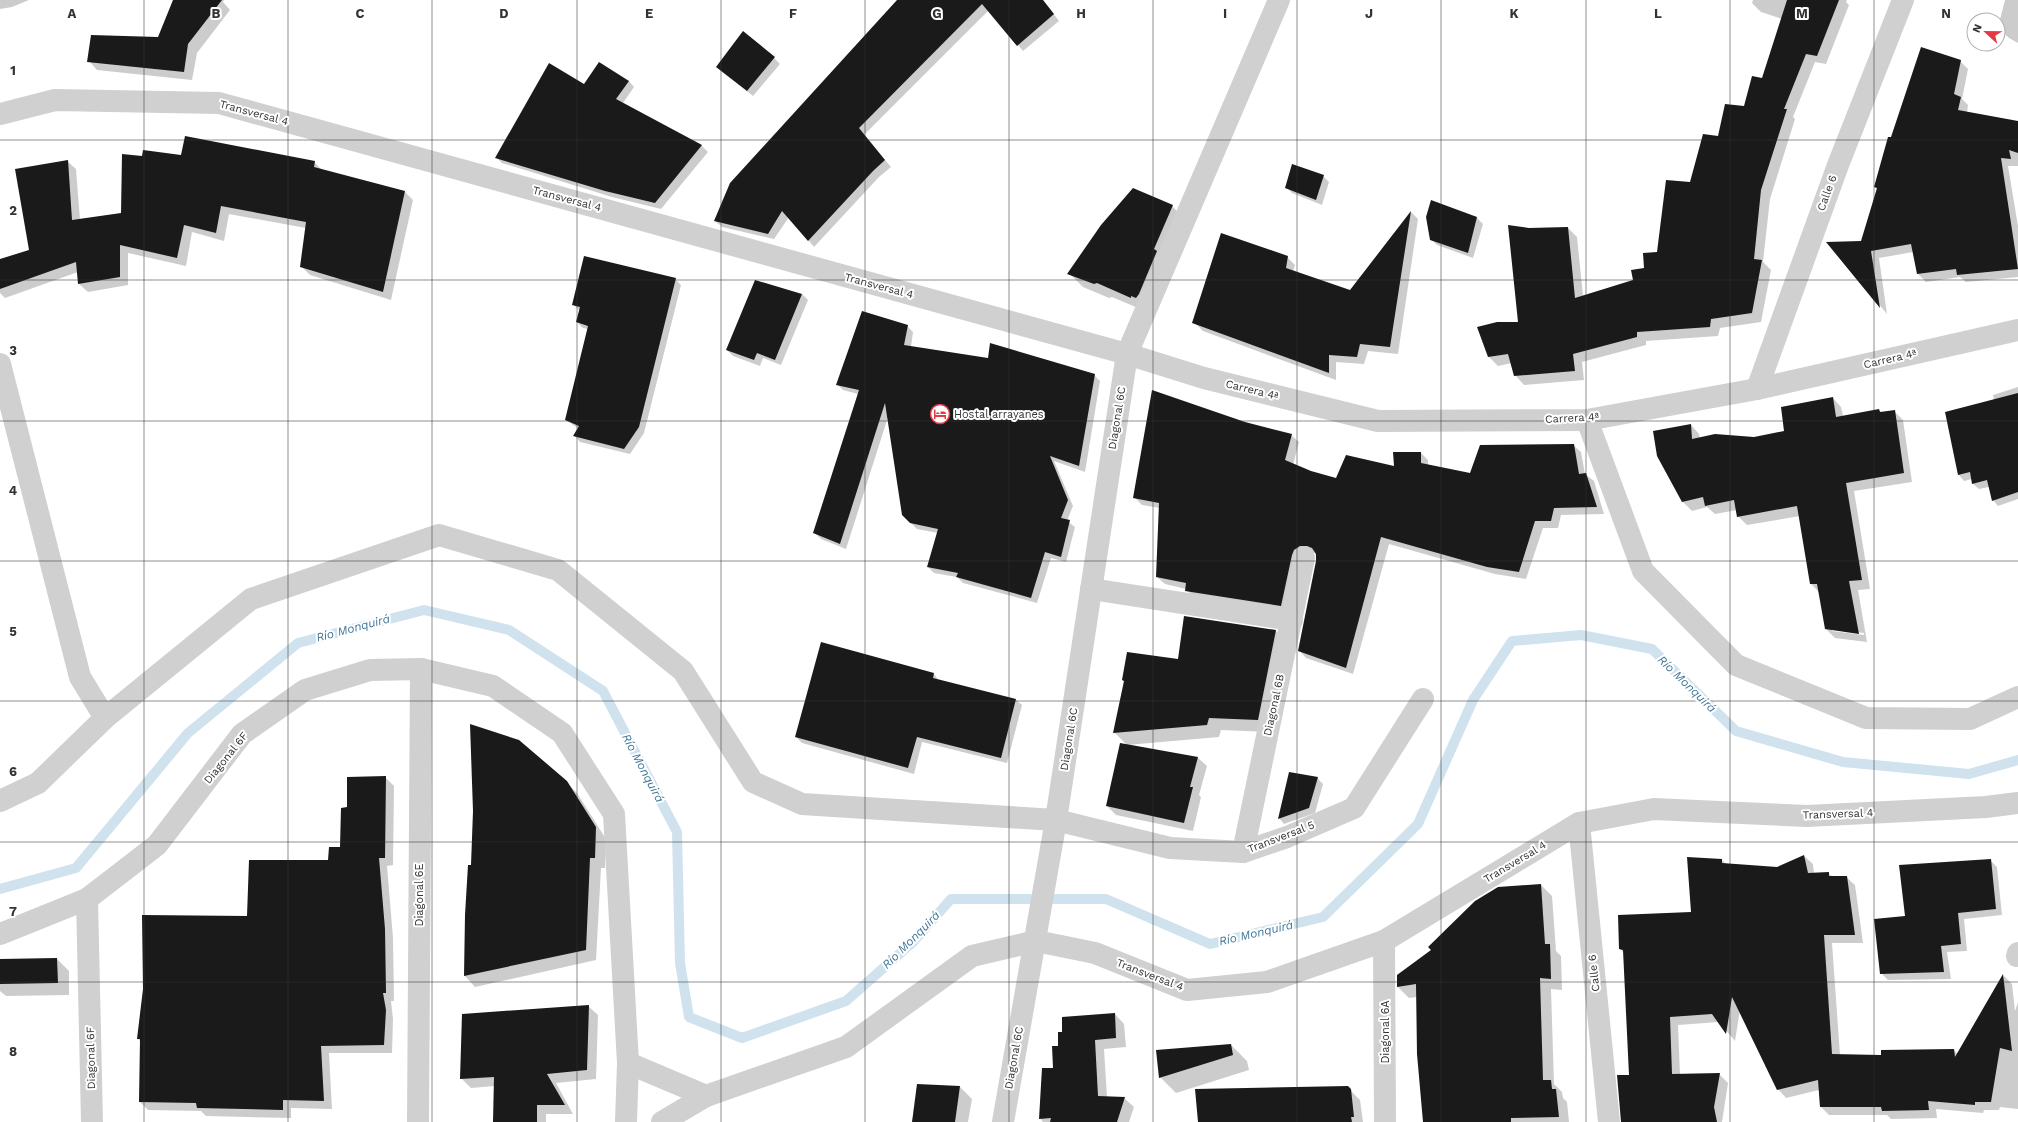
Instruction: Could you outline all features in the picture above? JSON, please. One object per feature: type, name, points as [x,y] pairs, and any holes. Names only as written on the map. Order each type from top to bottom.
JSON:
[{"type":"street","name":"Diagonal 6C","points":[[1003,1122],[1036,941],[1056,820],[1127,354],[1279,0]]},
{"type":"street","name":"Calle 6","points":[[1757,389],[1838,164],[1903,0]]},
{"type":"street","name":"Transversal 4","points":[[0,114],[55,100],[220,103],[1127,354]]},
{"type":"street","name":"Carrera 4ª","points":[[1127,354],[1204,378],[1378,421],[1587,420],[1757,389],[2018,330]]},
{"type":"street","points":[[0,364],[80,676],[105,718]]},
{"type":"street","points":[[1587,420],[1643,571],[1736,665],[1866,718],[1970,719],[2018,697]]},
{"type":"street","name":"Transversal 5","points":[[0,801],[38,783],[105,718],[251,599],[439,535],[558,570],[683,671],[753,782],[802,804],[1056,820],[1170,848],[1243,852],[1287,836],[1354,808],[1423,699]]},
{"type":"street","name":"Diagonal 6B","points":[[1243,852],[1304,558]]},
{"type":"street","points":[[1091,590],[1292,620]]},
{"type":"street","name":"Diagonal 6F","points":[[0,934],[87,899],[157,845],[242,734],[305,690],[370,670],[421,668],[493,686],[562,733],[614,814],[628,1063],[626,1122]]},
{"type":"street","name":"Diagonal 6E","points":[[418,1122],[421,668]]},
{"type":"street","name":"Transversal 4","points":[[1036,941],[1095,953],[1188,990],[1267,982],[1384,941],[1579,823],[1654,809],[1807,816],[1986,807],[2018,803]]},
{"type":"street","name":"Calle 6","points":[[1579,823],[1609,1122]]},
{"type":"street","name":"Diagonal 6F","points":[[87,899],[92,1122]]},
{"type":"street","points":[[662,1122],[706,1096],[846,1047],[972,956],[1036,941]]},
{"type":"street","name":"Diagonal 6A","points":[[1384,941],[1385,1122]]},
{"type":"street","points":[[628,1063],[706,1096]]},
{"type":"building","points":[[173,0],[222,0],[188,44],[184,72],[87,62],[91,35],[158,37]]},
{"type":"building","points":[[897,0],[1043,0],[1054,14],[1017,46],[982,4],[859,128],[885,160],[808,241],[782,211],[768,234],[714,221],[730,183]]},
{"type":"building","points":[[1787,0],[1839,0],[1817,56],[1806,54],[1784,109],[1787,109],[1761,190],[1754,259],[1762,260],[1752,313],[1711,319],[1710,327],[1637,332],[1637,337],[1573,354],[1575,371],[1514,376],[1508,354],[1488,357],[1477,327],[1497,322],[1518,322],[1508,225],[1529,228],[1568,227],[1575,298],[1633,280],[1631,270],[1644,268],[1643,253],[1657,252],[1666,180],[1690,182],[1703,134],[1718,136],[1725,104],[1744,106],[1752,76],[1762,78]]},
{"type":"building","points":[[743,31],[775,57],[747,91],[716,67]]},
{"type":"building","points":[[1921,47],[1961,60],[1954,94],[1961,97],[1958,110],[2018,121],[2018,153],[2009,150],[2011,159],[2001,158],[2018,269],[1957,275],[1956,269],[1917,274],[1911,244],[1871,251],[1880,308],[1826,242],[1861,241],[1877,188],[1874,187],[1888,137],[1891,137]]},
{"type":"building","points":[[599,62],[629,81],[616,99],[702,145],[655,203],[605,191],[495,158],[549,63],[584,84]]},
{"type":"building","points":[[185,136],[315,161],[314,167],[405,191],[383,292],[300,267],[306,222],[221,206],[216,233],[184,225],[177,258],[120,245],[120,277],[78,284],[76,262],[0,289],[0,259],[29,250],[15,169],[68,160],[72,220],[121,213],[122,154],[142,156],[143,150],[181,155]]},
{"type":"building","points":[[1292,164],[1324,175],[1316,200],[1285,188]]},
{"type":"building","points":[[1133,188],[1173,205],[1154,249],[1157,251],[1136,298],[1131,296],[1131,298],[1097,283],[1094,284],[1067,274],[1101,225]]},
{"type":"building","points":[[1431,200],[1477,217],[1468,253],[1430,240],[1426,217]]},
{"type":"building","points":[[1411,211],[1390,347],[1360,344],[1357,357],[1329,355],[1329,373],[1192,323],[1221,233],[1288,256],[1286,268],[1350,290]]},
{"type":"building","points":[[584,256],[676,278],[639,427],[624,449],[573,436],[579,426],[565,420],[588,326],[576,322],[580,307],[572,305]]},
{"type":"building","points":[[755,280],[802,294],[775,360],[757,353],[754,360],[726,350]]},
{"type":"building","points":[[862,311],[908,325],[904,345],[988,358],[990,343],[1095,374],[1079,466],[1050,456],[1068,500],[1061,518],[1070,520],[1061,557],[1045,552],[1031,598],[956,577],[958,573],[927,567],[938,529],[910,523],[902,515],[885,403],[840,544],[813,533],[859,390],[836,385]]},
{"type":"building","points":[[1152,390],[1245,422],[1292,434],[1285,460],[1311,471],[1336,478],[1346,455],[1394,466],[1393,452],[1421,452],[1421,463],[1470,473],[1480,445],[1574,444],[1579,474],[1586,473],[1597,507],[1554,508],[1551,521],[1535,521],[1519,572],[1487,567],[1381,537],[1346,668],[1298,651],[1316,561],[1316,554],[1312,548],[1300,546],[1294,550],[1281,606],[1185,591],[1186,583],[1156,577],[1159,503],[1133,498]]},
{"type":"building","points":[[2018,393],[2018,492],[1992,501],[1987,480],[1972,484],[1970,472],[1958,475],[1945,412]]},
{"type":"building","points":[[1833,397],[1836,417],[1879,409],[1880,412],[1895,410],[1904,473],[1846,483],[1862,580],[1849,581],[1859,634],[1825,629],[1817,584],[1810,584],[1797,506],[1737,517],[1734,500],[1705,506],[1703,497],[1682,502],[1657,456],[1653,431],[1691,424],[1692,439],[1715,434],[1754,437],[1784,431],[1781,407]]},
{"type":"building","points":[[1184,616],[1276,630],[1258,720],[1209,718],[1207,725],[1113,733],[1124,681],[1122,680],[1127,652],[1178,659]]},
{"type":"building","points":[[821,642],[934,673],[933,678],[1016,699],[1001,758],[917,737],[908,768],[795,737]]},
{"type":"building","points":[[470,724],[519,740],[567,781],[596,827],[595,858],[590,858],[586,950],[464,976],[465,915],[468,865],[471,865],[473,811]]},
{"type":"building","points":[[1120,743],[1198,757],[1190,787],[1193,787],[1184,823],[1106,806]]},
{"type":"building","points":[[1289,772],[1318,777],[1309,808],[1278,819]]},
{"type":"building","points":[[386,776],[385,858],[379,858],[385,929],[386,993],[383,993],[386,1010],[384,1045],[321,1046],[324,1101],[283,1100],[283,1110],[197,1108],[196,1103],[139,1102],[140,1039],[137,1039],[143,989],[142,915],[247,916],[249,860],[328,860],[329,847],[340,847],[341,808],[347,807],[347,777]]},
{"type":"building","points":[[1804,855],[1808,873],[1829,872],[1829,876],[1847,876],[1855,935],[1824,935],[1832,1054],[1881,1055],[1881,1050],[1954,1049],[1955,1057],[2003,974],[2012,1051],[2000,1048],[1991,1102],[1975,1102],[1975,1105],[1928,1101],[1929,1110],[1882,1111],[1881,1107],[1820,1107],[1818,1080],[1777,1090],[1732,997],[1726,1034],[1712,1014],[1670,1017],[1672,1074],[1720,1073],[1714,1107],[1717,1122],[1621,1122],[1617,1075],[1629,1075],[1623,950],[1619,949],[1618,915],[1691,912],[1687,857],[1722,859],[1722,863],[1777,867]]},
{"type":"building","points":[[1991,859],[1996,909],[1958,913],[1961,944],[1941,946],[1944,972],[1880,974],[1874,919],[1905,916],[1899,865]]},
{"type":"building","points":[[1541,884],[1545,944],[1550,944],[1551,979],[1540,978],[1543,1080],[1551,1080],[1552,1089],[1556,1089],[1559,1117],[1511,1118],[1511,1122],[1423,1122],[1417,1054],[1416,984],[1397,987],[1397,975],[1431,950],[1428,947],[1475,901],[1498,887]]},
{"type":"building","points":[[57,958],[58,983],[0,984],[0,959]]},
{"type":"building","points":[[589,1005],[587,1070],[547,1074],[565,1105],[537,1105],[537,1122],[493,1122],[494,1077],[460,1079],[462,1014]]},
{"type":"building","points":[[1115,1013],[1116,1038],[1095,1040],[1098,1096],[1125,1097],[1117,1122],[1050,1122],[1051,1118],[1039,1119],[1042,1068],[1053,1068],[1052,1046],[1058,1046],[1058,1032],[1062,1032],[1062,1017]]},
{"type":"building","points":[[1231,1044],[1233,1055],[1159,1078],[1156,1050]]},
{"type":"building","points":[[917,1084],[960,1086],[955,1122],[912,1122]]},
{"type":"building","points":[[1348,1086],[1351,1089],[1354,1117],[1351,1117],[1352,1122],[1198,1122],[1195,1089]]},
{"type":"waterway","name":"Río Monquirá","points":[[0,889],[76,868],[188,733],[298,643],[424,610],[509,630],[603,691],[677,832],[680,963],[689,1017],[742,1038],[846,1001],[913,942],[951,899],[1106,899],[1210,944],[1323,917],[1418,824],[1473,700],[1512,641],[1581,635],[1652,649],[1736,731],[1843,762],[1969,774],[2018,760]]},
{"type":"place","name":"Hostal arrayanes","points":[[940,414]]}]
